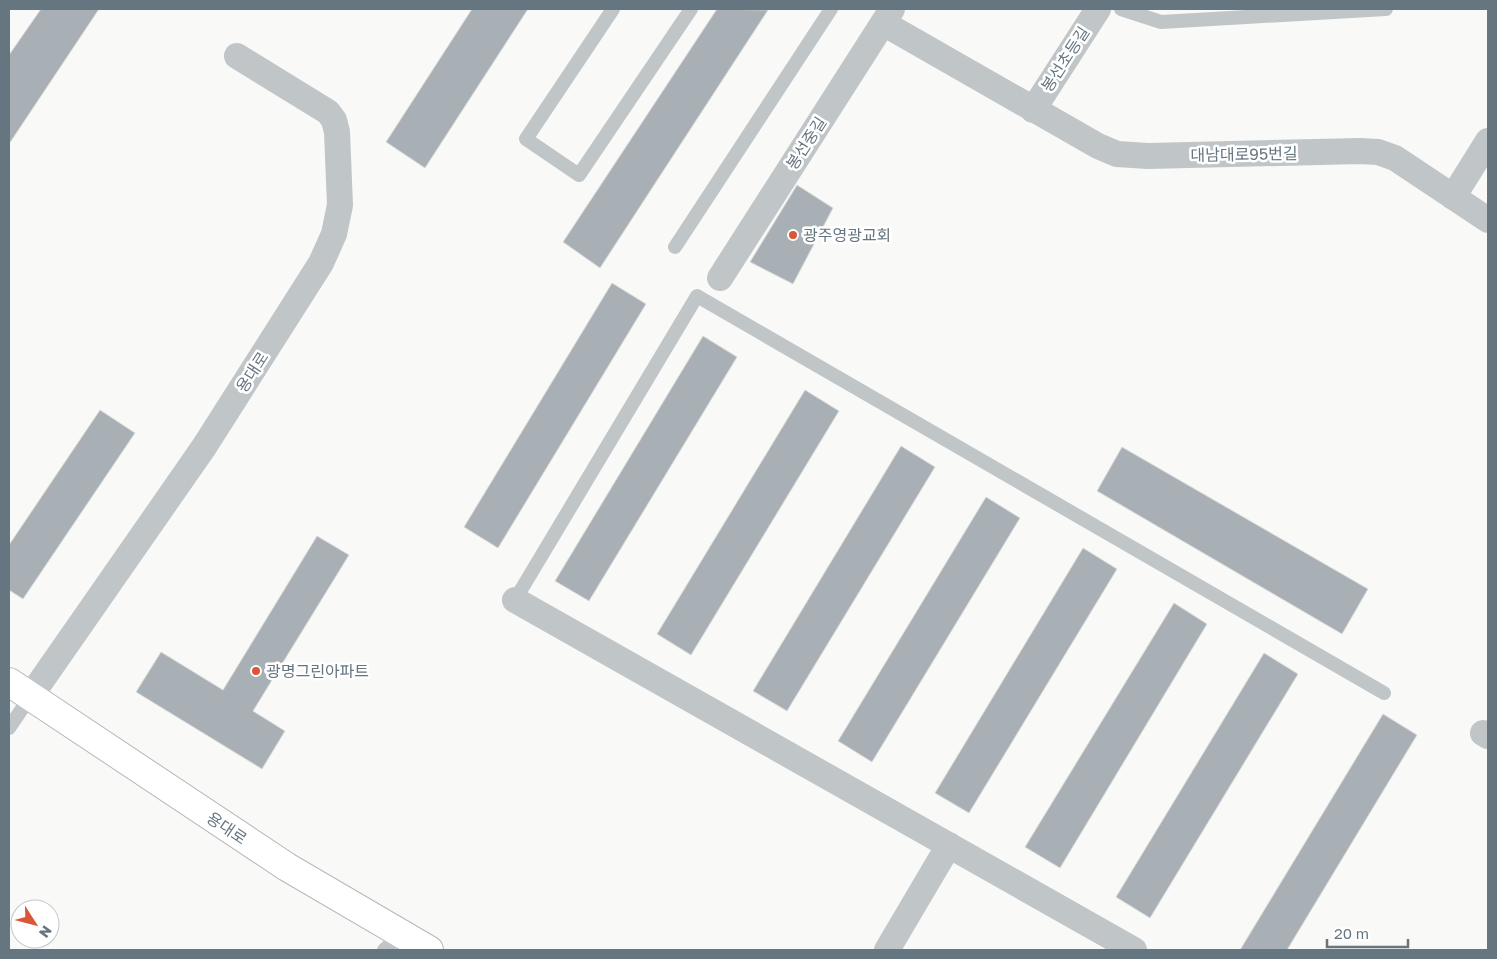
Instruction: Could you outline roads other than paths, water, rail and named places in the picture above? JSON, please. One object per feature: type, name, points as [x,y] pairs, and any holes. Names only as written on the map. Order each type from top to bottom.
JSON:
[{"type":"street","name":"봉선초등길","points":[[1033,110],[1098,9]]},
{"type":"street","name":"대남대로95번길","points":[[887,16],[1033,110],[1098,146],[1117,154],[1128,156],[1378,152],[1395,158],[1488,220]]},
{"type":"street","name":"봉선중길","points":[[720,278],[887,16]]},
{"type":"street","name":"용대로","points":[[236,56],[328,112],[334,120],[337,132],[340,205],[334,234],[321,263],[204,447],[19,689],[286,868],[392,943],[429,950]]},
{"type":"street","points":[[1453,197],[1488,141]]},
{"type":"street","points":[[515,600],[1134,950]]},
{"type":"street","points":[[887,950],[948,845]]},
{"type":"lane","points":[[613,9],[526,139],[579,175],[691,9]]},
{"type":"lane","points":[[675,247],[831,9]]},
{"type":"lane","points":[[1121,9],[1161,22],[1386,9]]},
{"type":"lane","points":[[515,600],[697,296],[1384,693]]},
{"type":"lane","points":[[9,728],[19,689]]},
{"type":"place","name":"광주영광교회","points":[[793,235]]},
{"type":"place","name":"광명그린아파트","points":[[256,671]]}]
